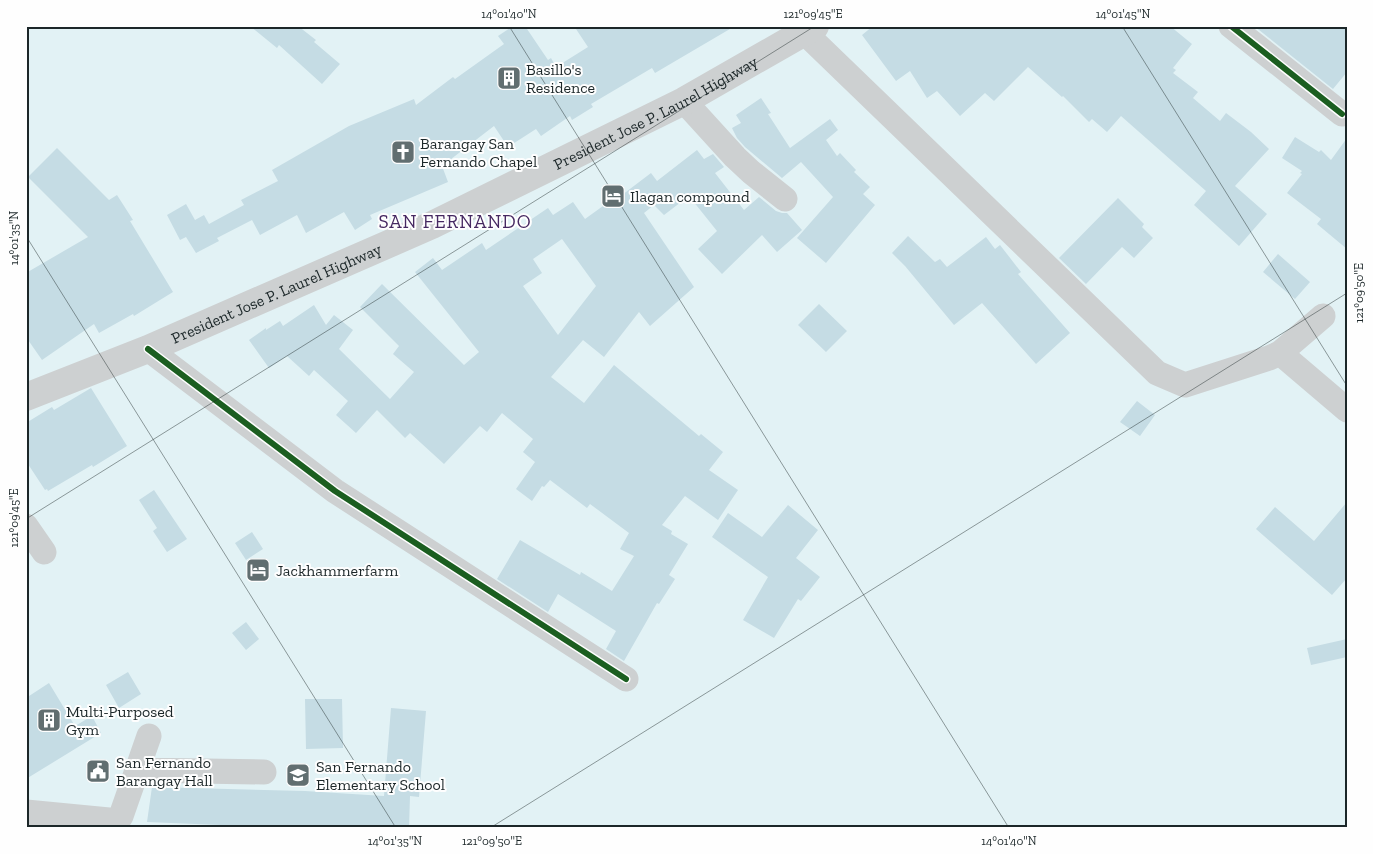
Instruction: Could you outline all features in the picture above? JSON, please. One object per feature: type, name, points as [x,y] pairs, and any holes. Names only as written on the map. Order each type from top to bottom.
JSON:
[{"type":"highway","name":"President Jose P. Laurel Highway","points":[[26,397],[148,349],[432,225],[684,101],[810,30]]},
{"type":"street","points":[[1231,26],[1342,114]]},
{"type":"street","points":[[810,30],[1157,373],[1185,385],[1269,358],[1280,353],[1323,316]]},
{"type":"street","points":[[684,101],[735,157],[785,199]]},
{"type":"street","points":[[148,349],[335,491],[626,679]]},
{"type":"street","points":[[1280,353],[1347,410]]},
{"type":"street","points":[[26,526],[44,552]]},
{"type":"street","points":[[26,812],[109,820],[121,816],[150,736]]},
{"type":"street","points":[[137,770],[264,772]]},
{"type":"building","points":[[250,26],[298,26],[316,40],[314,42],[340,64],[322,84],[279,45],[277,48]]},
{"type":"building","points":[[513,26],[525,26],[548,60],[551,58],[556,67],[588,47],[574,26],[735,26],[655,73],[652,68],[591,104],[593,107],[572,120],[570,116],[541,136],[536,129],[508,147],[494,126],[442,166],[448,182],[370,215],[372,219],[355,230],[344,212],[306,233],[297,215],[260,235],[252,220],[217,238],[219,241],[196,253],[186,237],[180,240],[167,215],[186,204],[195,220],[204,215],[209,224],[244,205],[241,200],[278,181],[272,170],[349,126],[414,99],[416,105],[453,77],[455,79],[504,44],[498,36]]},
{"type":"building","points":[[873,26],[1170,26],[1192,44],[1173,68],[1176,70],[1173,73],[1198,92],[1193,98],[1220,121],[1226,113],[1269,149],[1235,186],[1267,214],[1239,246],[1194,205],[1206,191],[1121,116],[1107,132],[1092,119],[1089,122],[1063,96],[1028,67],[994,101],[985,93],[960,116],[937,91],[927,98],[910,71],[896,81],[862,35]]},
{"type":"building","points":[[1254,26],[1347,26],[1347,72],[1333,89]]},
{"type":"building","points":[[761,98],[771,113],[768,114],[790,148],[830,119],[838,130],[826,140],[837,156],[840,153],[856,170],[854,172],[870,187],[863,194],[875,205],[826,263],[797,238],[833,197],[801,162],[782,178],[745,147],[737,138],[732,128],[741,123],[736,115]]},
{"type":"building","points":[[1295,137],[1319,152],[1321,150],[1331,160],[1347,138],[1347,249],[1317,224],[1321,219],[1287,193],[1302,174],[1300,173],[1302,171],[1282,158]]},
{"type":"building","points":[[57,148],[109,200],[117,195],[133,220],[130,221],[173,292],[134,316],[133,314],[99,333],[94,324],[42,360],[26,337],[26,273],[88,237],[28,177]]},
{"type":"building","points":[[697,150],[704,159],[713,154],[724,167],[715,173],[744,210],[759,197],[776,211],[787,213],[802,230],[777,252],[762,235],[722,274],[698,249],[717,231],[689,196],[664,215],[654,205],[644,213],[694,287],[650,326],[639,312],[604,357],[583,340],[551,377],[584,403],[614,365],[699,436],[701,434],[723,452],[709,470],[738,490],[718,520],[685,496],[662,525],[672,531],[671,534],[688,544],[669,575],[675,579],[659,604],[657,603],[624,661],[606,649],[616,631],[558,594],[548,612],[497,579],[520,540],[580,575],[581,572],[612,591],[634,556],[620,549],[629,533],[590,504],[587,508],[550,480],[544,487],[542,486],[532,501],[516,489],[535,462],[523,452],[533,439],[502,413],[487,432],[480,426],[444,464],[410,433],[405,438],[377,410],[356,433],[336,415],[348,401],[314,370],[309,376],[287,356],[269,368],[249,340],[280,321],[283,326],[314,305],[326,325],[334,315],[353,330],[339,349],[390,399],[414,372],[393,354],[399,346],[360,307],[382,284],[464,365],[479,352],[415,272],[433,258],[442,270],[482,243],[486,250],[548,208],[553,215],[573,202],[585,219],[651,173],[657,181]],"holes":[[[562,239],[596,286],[558,335],[523,286],[542,273],[533,259]]]},
{"type":"building","points":[[1118,198],[1144,224],[1142,227],[1153,238],[1134,258],[1122,247],[1086,284],[1059,258]]},
{"type":"building","points":[[908,236],[935,262],[940,259],[947,267],[986,237],[995,249],[1000,245],[1021,272],[1018,274],[1070,333],[1036,364],[982,303],[954,325],[892,253]]},
{"type":"building","points":[[1278,254],[1310,282],[1295,299],[1263,272]]},
{"type":"building","points":[[819,304],[847,331],[826,352],[798,325]]},
{"type":"building","points":[[91,388],[127,446],[93,467],[92,465],[48,491],[47,489],[45,490],[26,461],[26,423],[52,407],[54,410]]},
{"type":"building","points":[[1137,401],[1155,415],[1140,436],[1120,422]]},
{"type":"building","points":[[154,490],[187,539],[167,552],[153,531],[157,528],[139,500]]},
{"type":"building","points":[[1347,502],[1347,578],[1332,595],[1256,529],[1275,507],[1314,541]]},
{"type":"building","points":[[788,505],[818,530],[796,558],[820,577],[801,601],[798,599],[774,638],[743,620],[768,577],[712,537],[728,513],[762,537]]},
{"type":"building","points":[[252,532],[263,549],[246,560],[235,543]]},
{"type":"building","points":[[246,622],[259,639],[246,650],[232,633]]},
{"type":"building","points":[[1347,639],[1347,657],[1311,665],[1307,648]]},
{"type":"building","points":[[128,672],[141,694],[119,708],[106,685]]},
{"type":"building","name":"Multi-Purposed Gym","points":[[49,683],[75,726],[92,716],[101,733],[26,779],[26,698]]},
{"type":"building","points":[[305,699],[342,699],[343,748],[306,749]]},
{"type":"building","points":[[391,708],[426,711],[419,797],[410,796],[409,828],[303,825],[303,828],[291,828],[147,822],[152,787],[305,791],[384,796]]},
{"type":"cycle path","points":[[1231,26],[1342,114]]},
{"type":"cycle path","points":[[148,349],[335,491],[626,679]]},
{"type":"place","name":"Basillo's Residence","points":[[509,78]]},
{"type":"place","name":"Barangay San Fernando Chapel","points":[[403,152]]},
{"type":"place","name":"Ilagan compound","points":[[613,196]]},
{"type":"place","name":"Jackhammerfarm","points":[[258,570]]},
{"type":"place","name":"Multi-Purposed Gym","points":[[49,720]]},
{"type":"place","name":"San Fernando Barangay Hall","points":[[98,771]]},
{"type":"place","name":"San Fernando Elementary School","points":[[298,775]]},
{"type":"district","name":"SAN FERNANDO","points":[[455,221]]}]
